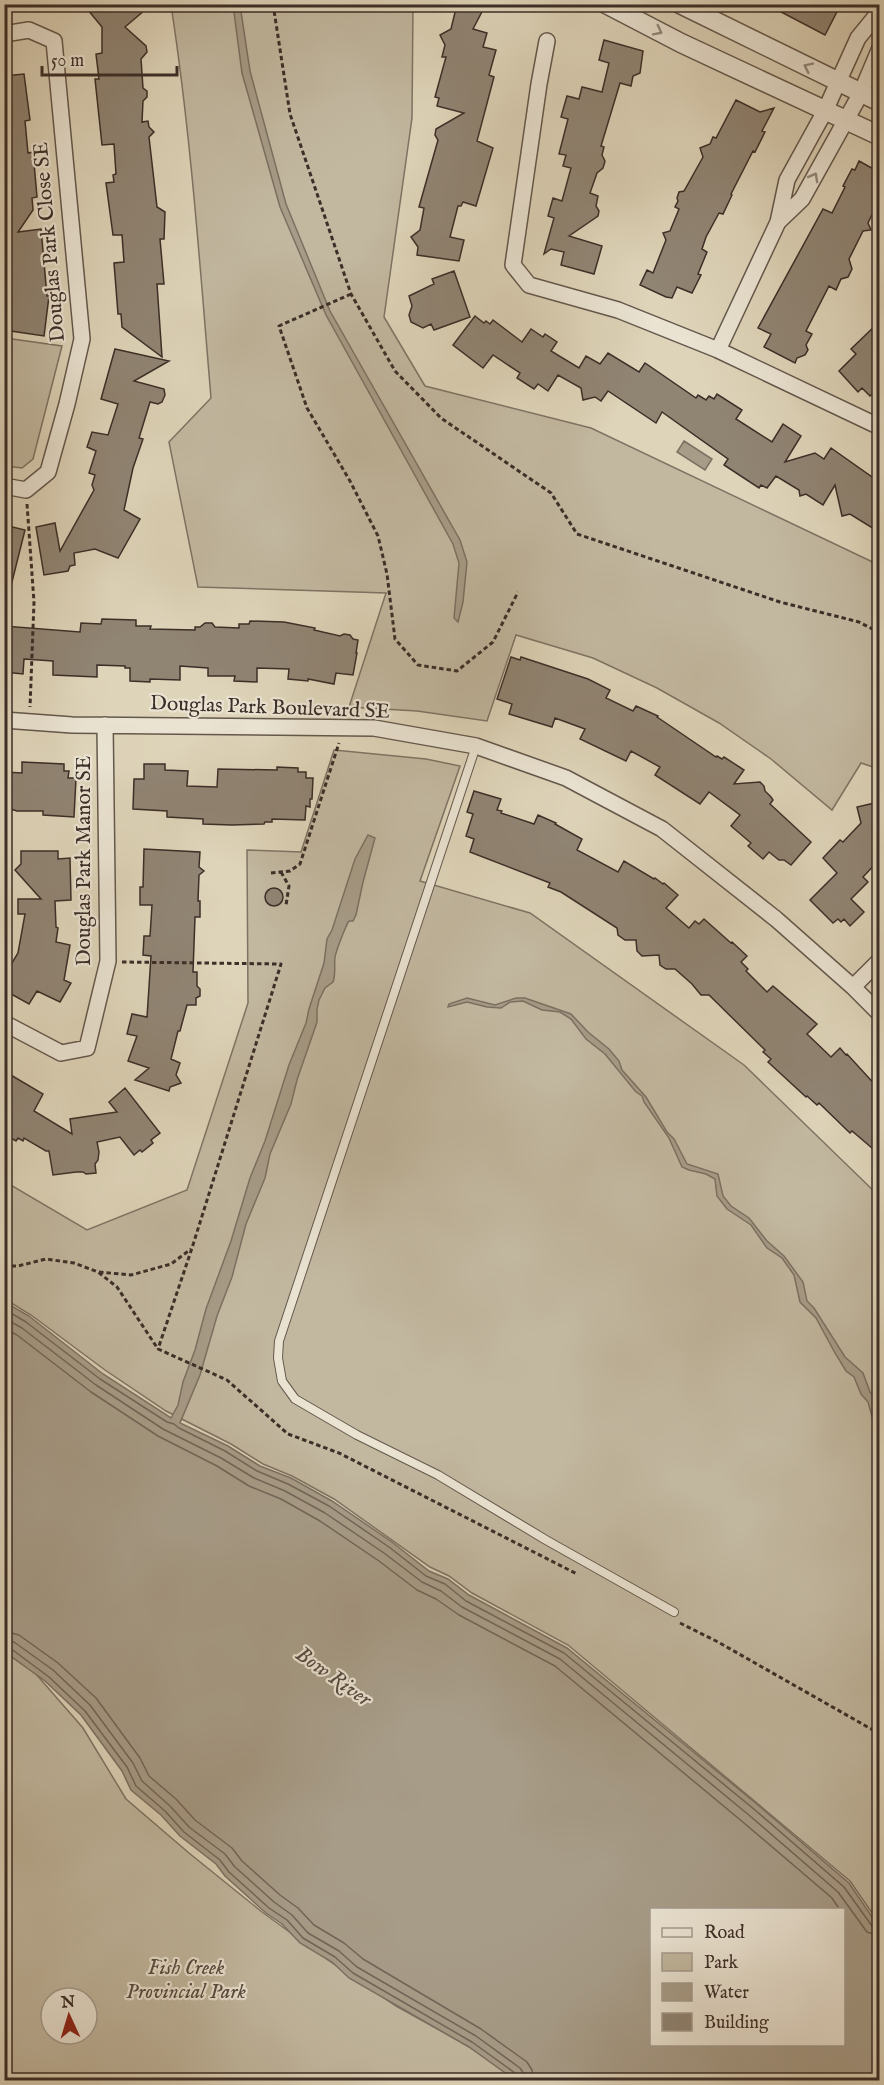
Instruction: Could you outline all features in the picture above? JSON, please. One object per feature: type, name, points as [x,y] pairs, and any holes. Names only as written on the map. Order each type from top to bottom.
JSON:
[{"type":"street","points":[[606,4],[681,43],[879,136]]},
{"type":"street","points":[[680,4],[879,102]]},
{"type":"street","points":[[718,350],[778,222],[787,180],[825,111],[858,38],[879,11]]},
{"type":"street","name":"Douglas Park Close SE","points":[[4,34],[29,30],[54,41],[82,339],[48,472],[26,490]]},
{"type":"street","points":[[547,41],[513,265],[529,285],[618,310],[718,350],[879,427]]},
{"type":"street","points":[[778,222],[802,199],[861,93],[879,48]]},
{"type":"street","points":[[4,486],[26,490]]},
{"type":"street","name":"Douglas Park Boulevard SE","points":[[4,720],[105,725],[374,728],[476,746],[566,778],[662,829],[776,919],[854,987],[879,1014]]},
{"type":"street","name":"Douglas Park Manor SE","points":[[4,1023],[61,1053],[87,1048],[108,961],[105,725]]},
{"type":"street","points":[[854,987],[879,960]]},
{"type":"lane","points":[[476,746],[279,1341],[278,1358],[282,1381],[295,1399],[357,1434],[438,1475],[674,1612]]},
{"type":"path","points":[[273,4],[290,114],[351,294],[395,371],[441,418],[551,493],[577,534],[780,602],[860,622],[879,633]]},
{"type":"path","points":[[351,294],[279,326],[307,408],[350,481],[378,536],[387,574],[395,639],[418,665],[457,671],[494,642],[518,592]]},
{"type":"path","points":[[26,490],[34,602],[29,723]]},
{"type":"path","points":[[271,873],[290,871],[300,864],[344,727]]},
{"type":"path","points":[[281,872],[289,886],[286,905]]},
{"type":"path","points":[[108,961],[280,964],[192,1248],[158,1349]]},
{"type":"path","points":[[4,1266],[18,1266],[45,1258],[74,1263],[98,1272],[131,1275],[171,1264],[192,1248]]},
{"type":"path","points":[[98,1272],[117,1287],[158,1349],[227,1380],[288,1434],[339,1453],[585,1578]]},
{"type":"path","points":[[677,1622],[718,1642],[879,1734]]},
{"type":"green space","points":[[171,5],[413,5],[412,118],[384,317],[425,386],[591,428],[879,565],[879,769],[861,763],[832,810],[771,759],[719,723],[657,688],[593,658],[516,635],[487,721],[417,711],[349,707],[386,593],[198,587],[169,442],[211,398],[190,152]]},
{"type":"green space","points":[[5,338],[62,346],[33,459],[22,468],[5,466]]},
{"type":"green space","points":[[334,750],[426,759],[460,766],[420,881],[530,913],[744,1065],[879,1196],[879,1923],[850,1881],[568,1645],[472,1593],[449,1576],[430,1567],[334,1499],[292,1476],[263,1464],[231,1444],[166,1411],[5,1299],[4,1181],[87,1230],[187,1190],[248,1003],[247,850],[301,852]]},
{"type":"green space","name":"Fish Creek Provincial Park","points":[[5,1649],[29,1666],[83,1728],[126,1799],[189,1853],[262,1912],[328,1960],[396,2006],[468,2046],[519,2080],[5,2080]]},
{"type":"water","points":[[233,5],[240,5],[250,71],[286,204],[330,311],[460,540],[467,562],[463,602],[458,622],[454,618],[459,563],[453,544],[326,315],[280,207],[242,73]]},
{"type":"water","points":[[684,441],[712,459],[705,470],[677,452]]},
{"type":"water","name":"Bow River","points":[[368,835],[375,838],[356,915],[353,921],[349,921],[337,949],[333,982],[325,988],[319,1000],[317,1022],[291,1104],[270,1154],[265,1178],[246,1224],[232,1277],[217,1316],[200,1375],[180,1423],[332,1501],[392,1542],[429,1571],[448,1579],[469,1595],[567,1648],[849,1883],[879,1927],[879,2080],[515,2080],[469,2047],[349,1978],[332,1962],[300,1943],[282,1924],[266,1913],[225,1876],[216,1864],[180,1836],[161,1815],[131,1790],[122,1771],[81,1715],[45,1681],[5,1652],[5,1302],[29,1316],[103,1374],[171,1418],[178,1405],[206,1309],[231,1241],[250,1178],[306,1023],[324,963],[327,939],[355,859]]},
{"type":"water","points":[[467,998],[495,1005],[516,998],[525,998],[571,1014],[609,1049],[619,1061],[622,1070],[646,1097],[667,1132],[674,1139],[687,1164],[718,1174],[723,1196],[731,1206],[749,1218],[767,1241],[784,1256],[803,1282],[807,1301],[814,1308],[845,1357],[863,1373],[870,1392],[879,1403],[879,1442],[868,1402],[861,1394],[854,1377],[846,1371],[816,1318],[800,1302],[794,1275],[782,1258],[767,1248],[751,1225],[727,1209],[717,1196],[715,1179],[682,1167],[669,1138],[642,1096],[636,1092],[605,1054],[586,1039],[571,1019],[560,1012],[542,1010],[523,1001],[510,1002],[501,1008],[467,1002],[448,1007],[449,1004]]},
{"type":"building","points":[[83,4],[152,4],[125,27],[146,46],[147,52],[141,59],[143,88],[147,91],[147,97],[143,101],[142,122],[148,121],[149,127],[154,132],[149,137],[157,207],[165,212],[164,239],[160,239],[164,284],[157,284],[162,357],[122,327],[121,314],[118,314],[114,263],[124,262],[122,235],[113,235],[106,183],[114,182],[113,175],[116,174],[114,144],[102,145],[95,79],[99,79],[96,54],[102,53],[102,27]]},
{"type":"building","points":[[457,4],[486,4],[473,29],[487,33],[483,47],[496,50],[489,75],[494,77],[477,141],[493,148],[476,206],[463,202],[461,206],[458,206],[450,237],[464,240],[459,261],[417,255],[418,247],[411,237],[420,230],[424,208],[419,207],[438,140],[435,135],[436,129],[464,113],[437,106],[439,98],[435,97],[446,57],[442,57],[445,45],[440,35],[451,29]]},
{"type":"building","points":[[766,4],[841,4],[825,35]]},
{"type":"building","points":[[604,40],[643,51],[640,73],[633,76],[631,86],[620,83],[601,146],[604,147],[602,155],[605,161],[603,168],[597,173],[590,193],[598,196],[596,206],[599,211],[598,216],[569,236],[602,246],[594,274],[561,265],[564,252],[551,249],[544,254],[554,218],[548,216],[553,198],[562,201],[571,168],[563,166],[566,155],[559,154],[568,119],[561,117],[567,96],[579,99],[582,87],[602,92],[609,63],[599,60]]},
{"type":"building","points":[[24,74],[30,120],[25,121],[28,153],[33,152],[37,197],[32,198],[33,210],[18,232],[41,229],[47,296],[49,296],[44,336],[4,330],[7,292],[4,292],[4,76]]},
{"type":"building","points":[[736,100],[760,112],[774,108],[762,131],[765,132],[755,152],[753,151],[723,214],[719,213],[706,237],[702,249],[707,252],[698,274],[701,275],[692,293],[677,287],[672,298],[666,297],[640,285],[647,270],[653,273],[666,240],[663,233],[670,231],[679,209],[675,207],[679,192],[684,191],[703,157],[700,148],[710,144],[713,137],[716,138]]},
{"type":"building","points":[[859,161],[879,172],[879,200],[868,223],[871,230],[863,231],[849,259],[852,269],[848,277],[841,279],[836,290],[829,286],[806,331],[812,334],[806,345],[808,350],[805,355],[797,358],[795,363],[764,347],[771,334],[758,328],[823,209],[832,213],[845,187],[843,186]]},
{"type":"building","points":[[454,271],[470,317],[434,330],[431,324],[423,328],[411,322],[409,315],[412,306],[409,296],[434,284],[432,279]]},
{"type":"building","points":[[475,316],[484,323],[486,321],[490,324],[493,320],[522,342],[531,329],[543,337],[545,334],[557,342],[551,351],[579,368],[586,356],[600,364],[608,353],[639,372],[645,363],[696,398],[698,395],[706,400],[709,396],[714,399],[717,394],[742,410],[736,419],[772,442],[783,424],[801,436],[785,462],[815,453],[824,459],[831,448],[879,482],[879,521],[874,529],[850,514],[842,516],[835,485],[823,505],[806,494],[800,496],[799,490],[776,476],[767,488],[761,485],[759,488],[724,465],[728,459],[662,412],[656,423],[608,391],[601,401],[595,397],[583,400],[581,388],[558,375],[548,391],[538,384],[534,389],[517,378],[520,373],[493,355],[483,368],[453,345]]},
{"type":"building","points":[[879,322],[879,387],[870,396],[862,388],[858,392],[839,371],[856,354],[851,349]]},
{"type":"building","points":[[115,349],[169,361],[134,381],[164,389],[165,395],[162,402],[158,404],[150,402],[139,438],[143,439],[133,468],[124,510],[140,519],[118,558],[95,549],[74,553],[75,565],[70,566],[68,571],[44,575],[36,527],[55,523],[60,551],[94,490],[92,485],[95,475],[89,473],[96,451],[87,447],[92,432],[108,435],[118,404],[101,399]]},
{"type":"building","points":[[4,525],[25,530],[10,590],[4,589]]},
{"type":"building","points":[[102,619],[136,620],[136,626],[151,626],[150,629],[195,630],[195,627],[200,627],[205,623],[212,623],[215,627],[239,628],[239,624],[249,624],[250,621],[284,622],[340,636],[350,635],[353,639],[358,640],[357,653],[353,675],[336,673],[334,684],[308,679],[308,681],[288,679],[289,669],[257,668],[257,682],[234,681],[235,676],[208,676],[208,668],[180,666],[180,680],[130,681],[130,668],[125,668],[125,666],[97,665],[97,677],[53,675],[53,661],[24,659],[23,674],[4,672],[4,626],[80,632],[81,623],[101,624]]},
{"type":"building","points":[[511,657],[520,660],[521,657],[588,679],[610,690],[606,698],[633,711],[636,706],[658,716],[716,757],[722,759],[724,757],[744,770],[734,784],[760,782],[773,800],[770,804],[811,842],[791,865],[784,860],[779,860],[769,852],[763,859],[748,846],[751,843],[731,826],[740,815],[709,792],[700,804],[655,775],[660,767],[631,751],[626,761],[580,739],[585,729],[555,718],[552,727],[509,714],[512,704],[497,699]]},
{"type":"building","points":[[22,762],[64,764],[64,771],[69,771],[68,778],[76,778],[74,817],[43,815],[43,811],[17,811],[4,807],[4,772],[22,773]]},
{"type":"building","points":[[144,764],[165,764],[165,770],[188,771],[187,786],[217,787],[218,769],[298,768],[298,772],[306,772],[306,778],[313,778],[312,799],[310,799],[310,807],[306,806],[305,820],[272,819],[272,822],[264,824],[232,825],[203,824],[203,819],[167,817],[167,811],[133,809],[134,779],[144,779]]},
{"type":"building","points":[[474,791],[501,799],[497,810],[502,811],[501,813],[534,824],[538,815],[556,823],[582,839],[577,850],[618,872],[624,861],[664,883],[678,895],[666,908],[689,928],[695,921],[699,924],[704,919],[732,942],[747,956],[741,962],[748,969],[746,971],[767,992],[773,986],[817,1024],[807,1034],[831,1057],[840,1048],[879,1089],[879,1154],[852,1131],[850,1133],[819,1103],[817,1105],[806,1097],[768,1062],[771,1059],[763,1052],[765,1050],[709,995],[701,995],[675,969],[666,969],[660,965],[659,955],[642,956],[637,951],[636,940],[625,940],[618,935],[617,928],[561,892],[548,887],[550,883],[470,852],[474,839],[466,836],[473,814],[467,812]]},
{"type":"building","points":[[879,802],[879,860],[863,877],[868,882],[851,899],[864,912],[850,926],[844,919],[841,922],[838,919],[833,923],[810,900],[837,873],[823,858],[861,823],[857,807]]},
{"type":"building","points":[[144,849],[200,852],[199,867],[204,871],[199,875],[200,917],[195,917],[193,972],[197,972],[200,996],[196,998],[196,1005],[187,1005],[180,1031],[178,1031],[171,1059],[180,1063],[176,1075],[181,1083],[170,1087],[169,1091],[135,1080],[149,1068],[128,1061],[137,1036],[127,1034],[132,1014],[147,1017],[151,956],[143,955],[144,936],[150,936],[152,905],[140,905]]},
{"type":"building","points":[[21,851],[58,851],[58,859],[70,858],[71,900],[55,901],[56,927],[58,928],[56,942],[70,945],[64,980],[71,983],[60,1002],[37,991],[29,1004],[4,990],[4,965],[9,968],[18,953],[25,914],[18,914],[18,899],[41,899],[15,870],[21,864]]},
{"type":"building","points":[[270,888],[278,888],[283,893],[281,904],[270,906],[265,901],[265,893]]},
{"type":"building","points":[[4,1071],[43,1094],[34,1111],[72,1134],[70,1119],[117,1112],[109,1102],[125,1088],[160,1133],[151,1140],[153,1143],[134,1155],[120,1137],[97,1142],[99,1152],[95,1164],[96,1173],[76,1172],[53,1175],[49,1151],[24,1138],[23,1141],[18,1138],[16,1141],[4,1134]]}]
